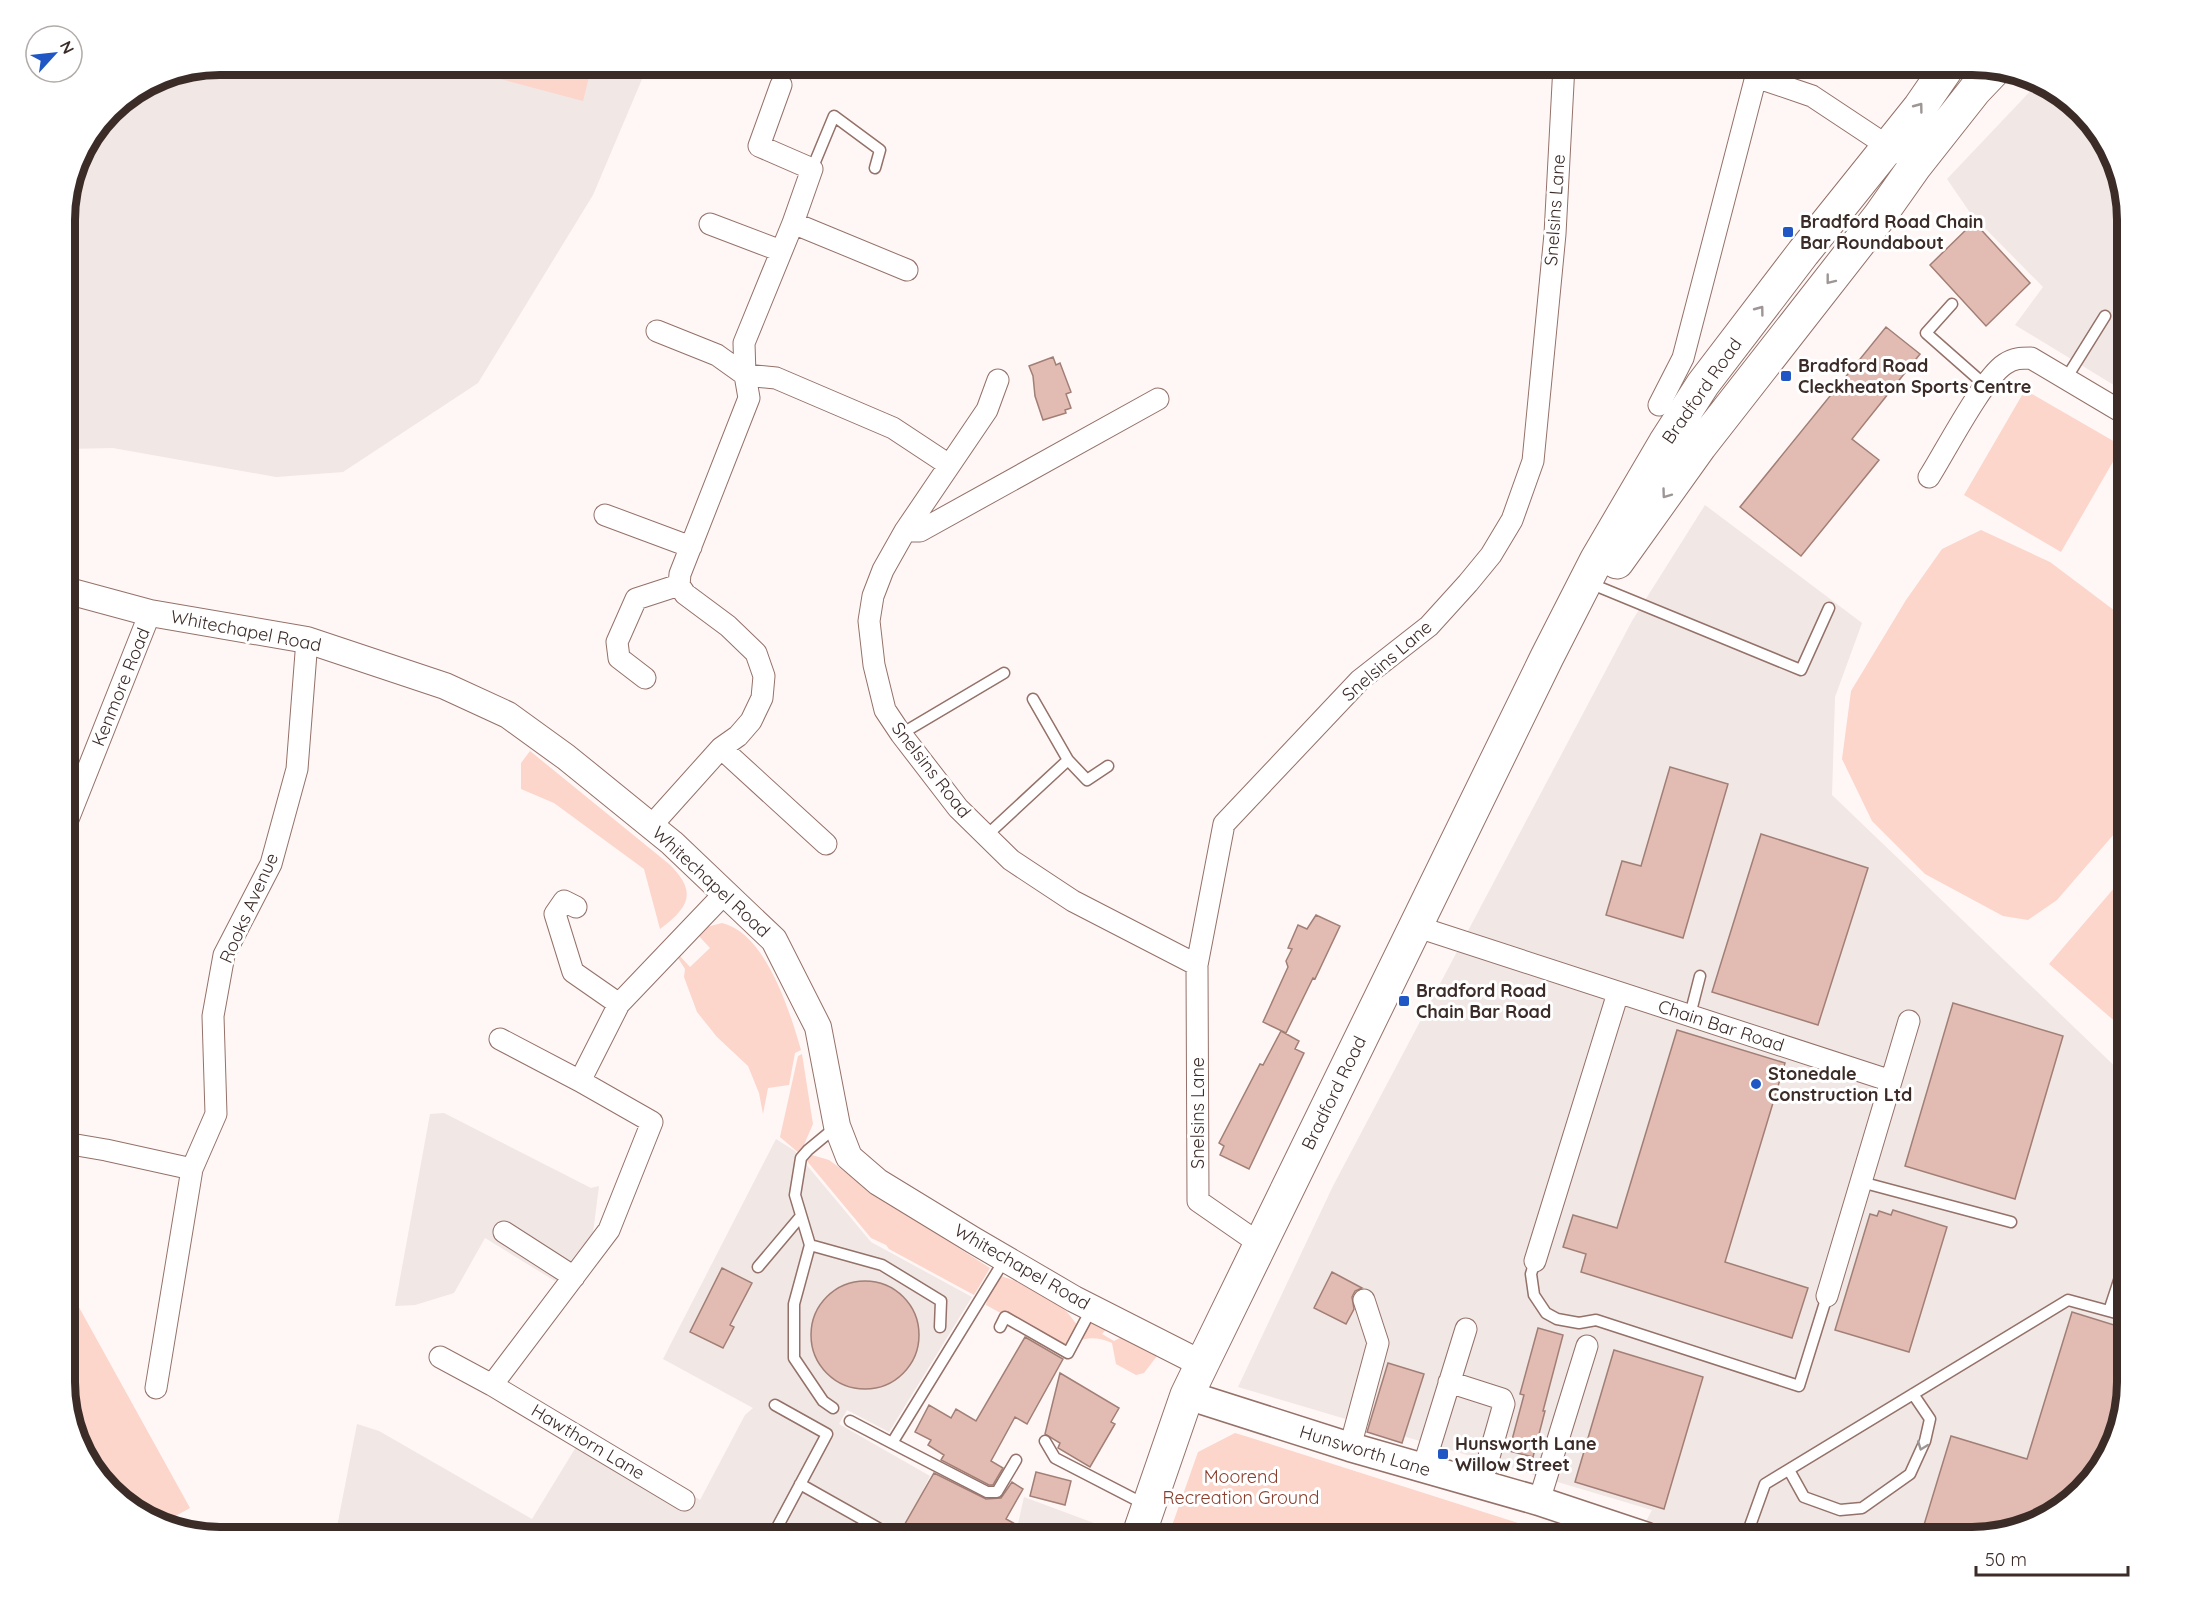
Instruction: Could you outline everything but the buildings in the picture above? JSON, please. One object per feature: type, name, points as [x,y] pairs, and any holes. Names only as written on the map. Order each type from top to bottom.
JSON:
[{"type":"main road","name":"Bradford Road","points":[[1142,1527],[1187,1395],[1415,926],[1597,559],[1665,443],[1703,384],[1920,107],[1942,75]]},
{"type":"main road","name":"Bradford Road","points":[[1547,657],[1700,446],[1879,217],[1915,166],[1988,76]]},
{"type":"main road","name":"Hunsworth Lane","points":[[1187,1395],[1350,1447],[1539,1501],[1609,1527]]},
{"type":"street","name":"Snelsins Lane","points":[[1260,1244],[1198,1201],[1197,965],[1224,824],[1360,680],[1429,626],[1491,555],[1512,520],[1533,461],[1555,234],[1563,75]]},
{"type":"street","name":"Bradford Road","points":[[1659,405],[1683,358],[1756,75]]},
{"type":"street","name":"Bradford Road","points":[[1766,75],[1812,96],[1915,166]]},
{"type":"street","points":[[651,826],[721,748],[738,736],[752,721],[762,698],[764,676],[756,653],[728,626],[685,594],[680,585],[680,574],[749,398],[745,375],[744,343],[793,223],[812,169],[759,146],[781,85]]},
{"type":"street","points":[[793,223],[907,270]]},
{"type":"street","points":[[710,224],[781,251]]},
{"type":"street","points":[[657,331],[717,355],[745,375],[776,378],[893,428],[949,465]]},
{"type":"street","points":[[1929,477],[1985,385],[2002,365],[2016,358],[2031,358],[2067,377],[2117,409]]},
{"type":"street","name":"Snelsins Road","points":[[998,380],[987,410],[905,531],[883,570],[873,596],[869,621],[874,665],[885,710],[958,808],[1011,860],[1073,901],[1197,965]]},
{"type":"street","points":[[905,531],[920,531],[1158,399]]},
{"type":"street","points":[[605,514],[691,547]]},
{"type":"street","points":[[645,678],[619,658],[617,642],[636,599],[680,585]]},
{"type":"street","name":"Whitechapel Road","points":[[75,593],[150,613],[307,640],[445,686],[508,715],[566,757],[672,843],[774,940],[818,1027],[837,1126],[849,1157],[878,1182],[1005,1259],[1092,1308],[1202,1364]]},
{"type":"street","name":"Kenmore Road","points":[[75,802],[150,613]]},
{"type":"street","name":"Rooks Avenue","points":[[156,1388],[192,1169],[216,1114],[213,1016],[224,955],[271,864],[297,769],[307,640]]},
{"type":"street","points":[[721,748],[826,844]]},
{"type":"street","points":[[580,1081],[619,1004],[725,893]]},
{"type":"street","points":[[576,907],[564,901],[555,914],[573,972],[619,1004]]},
{"type":"street","name":"Chain Bar Road","points":[[1415,926],[1892,1081]]},
{"type":"street","points":[[1535,1261],[1618,993]]},
{"type":"street","points":[[1827,1296],[1909,1021]]},
{"type":"street","points":[[492,1384],[609,1230],[652,1122],[500,1039]]},
{"type":"street","points":[[75,1145],[192,1169]]},
{"type":"street","points":[[504,1232],[574,1277]]},
{"type":"street","points":[[1350,1447],[1378,1343],[1364,1300]]},
{"type":"street","points":[[1423,1468],[1466,1329]]},
{"type":"street","points":[[1539,1501],[1587,1346]]},
{"type":"street","name":"Hawthorn Lane","points":[[440,1357],[492,1384],[684,1500]]},
{"type":"street","points":[[1449,1382],[1502,1399],[1504,1404],[1481,1485]]},
{"type":"lane","points":[[812,169],[834,116],[880,150],[875,168]]},
{"type":"lane","points":[[1952,304],[1926,333],[1985,385]]},
{"type":"lane","points":[[2067,377],[2105,316]]},
{"type":"lane","points":[[1599,587],[1800,670],[1829,608]]},
{"type":"lane","points":[[901,734],[1004,673]]},
{"type":"lane","points":[[1033,699],[1068,760],[1087,780],[1108,766]]},
{"type":"lane","points":[[986,836],[1068,760]]},
{"type":"lane","points":[[1690,1015],[1700,976]]},
{"type":"lane","points":[[833,1408],[823,1401],[794,1358],[794,1304],[810,1245],[795,1195],[801,1158],[837,1126]]},
{"type":"lane","points":[[1861,1182],[2011,1222]]},
{"type":"lane","points":[[758,1267],[801,1216]]},
{"type":"lane","points":[[810,1245],[882,1264],[941,1301],[940,1327]]},
{"type":"lane","points":[[892,1443],[1005,1259]]},
{"type":"lane","points":[[1535,1261],[1531,1274],[1534,1295],[1546,1313],[1557,1319],[1579,1323],[1596,1320],[1799,1386],[1827,1296]]},
{"type":"lane","points":[[2109,1311],[2117,1287]]},
{"type":"lane","points":[[1750,1527],[1765,1484],[2068,1300],[2117,1313]]},
{"type":"lane","points":[[1000,1327],[1005,1317],[1068,1353],[1092,1308]]},
{"type":"lane","points":[[1789,1470],[1804,1497],[1840,1510],[1862,1508],[1910,1474],[1925,1441],[1930,1419],[1913,1394]]},
{"type":"lane","points":[[775,1406],[827,1434],[778,1527]]},
{"type":"lane","points":[[850,1421],[987,1492],[997,1492],[1016,1460]]},
{"type":"lane","points":[[1045,1441],[1055,1458],[1149,1506]]},
{"type":"lane","points":[[800,1484],[875,1527]]},
{"type":"shaded area","points":[[220,75],[644,75],[593,195],[478,383],[343,472],[276,477],[113,448],[75,449],[75,211],[83,174],[99,140],[124,111],[140,99],[183,80]]},
{"type":"shaded area","points":[[2033,89],[2060,105],[2081,124],[2102,156],[2116,201],[2117,387],[2015,325],[2043,287],[1971,214],[1947,179]]},
{"type":"shaded area","points":[[1705,505],[1862,623],[1835,697],[1832,795],[2117,1068],[2116,1401],[2109,1428],[2093,1462],[2060,1497],[2036,1512],[2009,1522],[1972,1527],[1643,1527],[1652,1510],[1238,1387],[1333,1186],[1632,621]]},
{"type":"shaded area","points":[[444,1113],[591,1188],[599,1186],[593,1233],[555,1281],[485,1238],[454,1293],[415,1305],[395,1306],[430,1114]]},
{"type":"shaded area","points":[[776,1139],[795,1151],[871,1242],[972,1297],[889,1432],[847,1410],[839,1424],[930,1476],[922,1492],[930,1479],[1018,1524],[1024,1497],[1105,1527],[337,1527],[357,1424],[379,1431],[532,1519],[576,1447],[589,1432],[700,1500],[745,1415],[753,1408],[663,1359]]},
{"type":"green space","points":[[486,75],[590,75],[583,101]]},
{"type":"green space","points":[[2025,390],[2117,443],[2117,455],[2061,552],[1964,495]]},
{"type":"green space","points":[[1981,530],[2050,562],[2117,612],[2117,831],[2057,900],[2028,920],[2003,916],[1925,874],[1872,821],[1842,759],[1851,691],[1906,600],[1942,549]]},
{"type":"green space","points":[[530,751],[669,864],[678,874],[687,891],[686,899],[678,914],[660,929],[644,869],[554,803],[521,789],[521,763]]},
{"type":"green space","points":[[2117,885],[2117,1023],[2049,964]]},
{"type":"green space","points":[[722,923],[738,930],[763,958],[783,996],[801,1050],[795,1053],[789,1085],[768,1088],[763,1114],[759,1093],[748,1066],[717,1037],[697,1012],[684,977],[685,969],[678,958],[679,955],[690,967],[710,948],[698,935],[707,927]]},
{"type":"green space","points":[[802,1054],[813,1124],[800,1154],[780,1137],[798,1056]]},
{"type":"green space","points":[[812,1155],[829,1160],[885,1201],[990,1268],[974,1295],[871,1238],[807,1161]]},
{"type":"green space","points":[[1001,1276],[1044,1293],[1061,1306],[1077,1325],[1086,1316],[1107,1328],[1102,1334],[1114,1341],[1130,1333],[1153,1347],[1157,1356],[1144,1373],[1136,1375],[1116,1364],[1112,1343],[1106,1340],[1088,1338],[1076,1341],[1065,1348],[986,1305],[990,1287]]},
{"type":"green space","points":[[75,1300],[190,1508],[172,1518],[148,1508],[111,1478],[94,1454],[86,1437],[76,1401]]},
{"type":"green space","name":"Moorend Recreation Ground","points":[[1235,1433],[1531,1527],[1172,1527],[1198,1452]]},
{"type":"place","name":"Bradford Road Chain Bar Roundabout","points":[[1788,232]]},
{"type":"place","name":"Bradford Road Cleckheaton Sports Centre","points":[[1786,376]]},
{"type":"place","name":"Bradford Road Chain Bar Road","points":[[1404,1001]]},
{"type":"place","name":"Stonedale Construction Ltd","points":[[1756,1084]]},
{"type":"place","name":"Hunsworth Lane Willow Street","points":[[1443,1454]]}]
